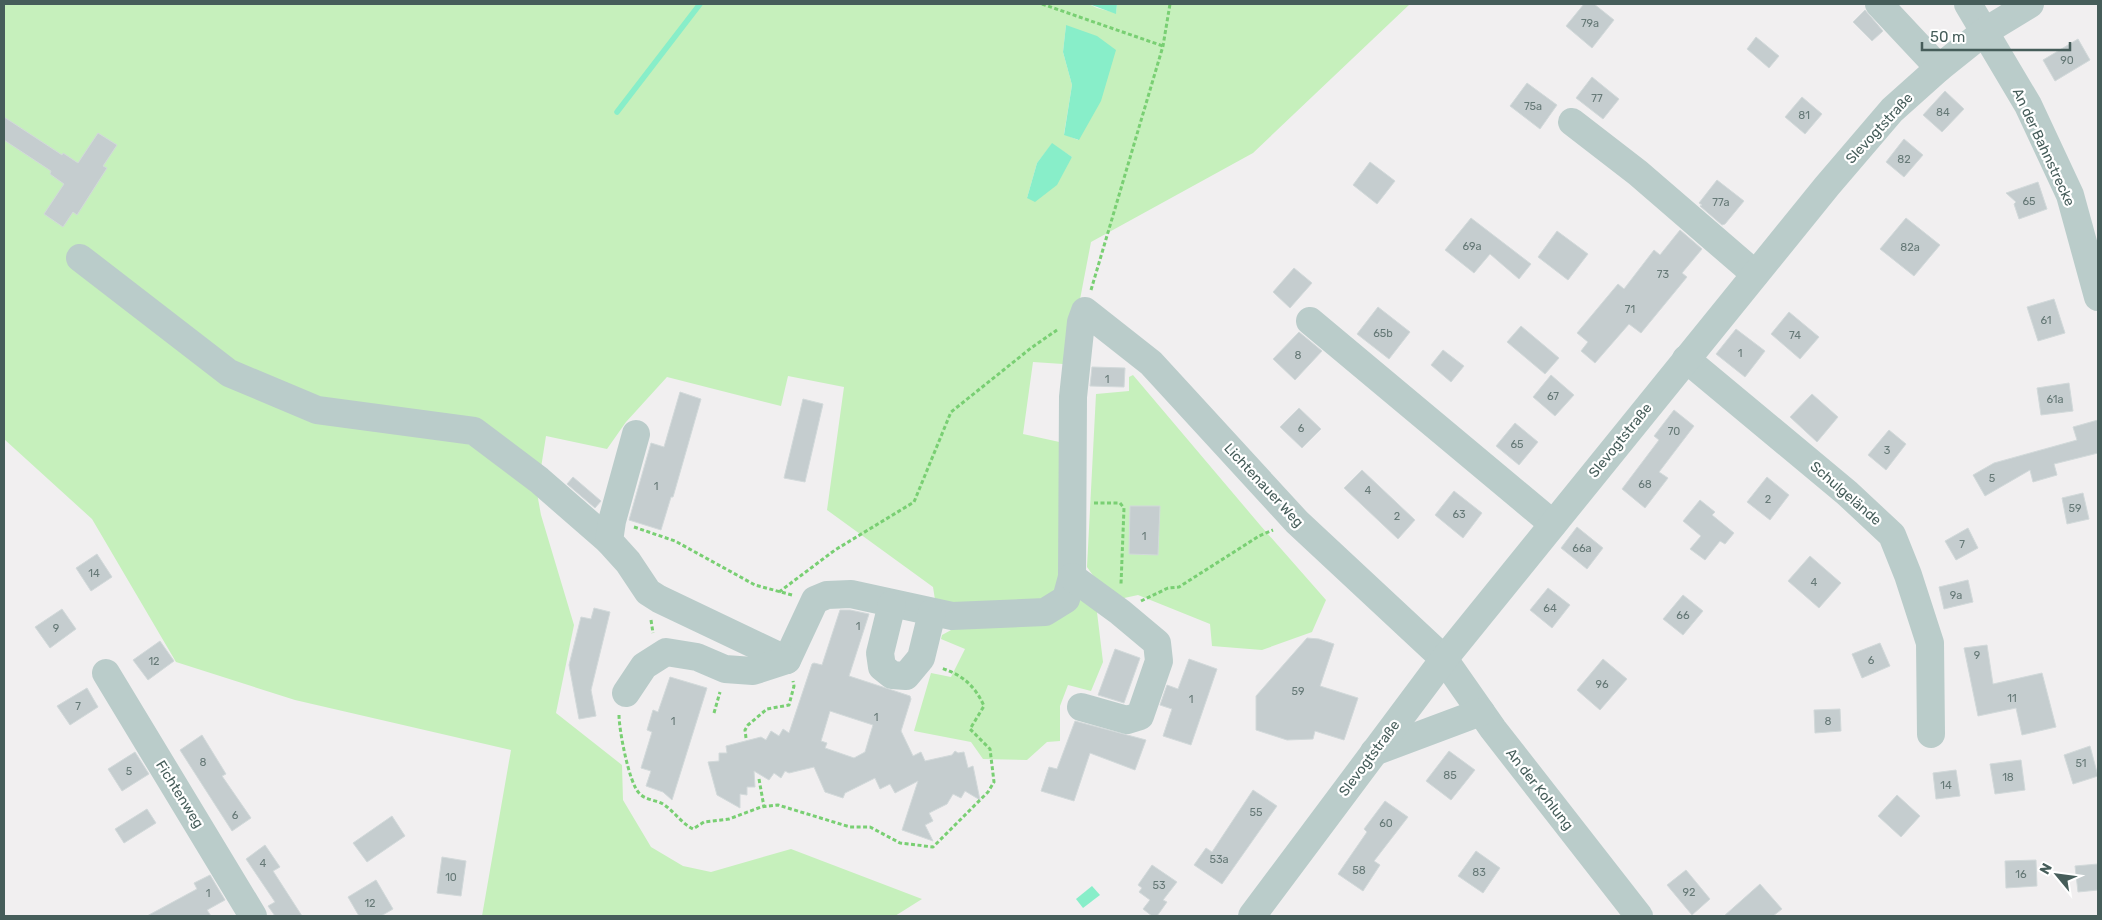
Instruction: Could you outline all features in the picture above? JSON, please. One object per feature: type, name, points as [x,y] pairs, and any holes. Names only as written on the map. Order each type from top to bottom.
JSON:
[{"type":"street","points":[[1879,4],[1939,68]]},
{"type":"street","name":"An der Bahnstrecke","points":[[1968,4],[2028,105],[2070,196],[2098,296]]},
{"type":"street","name":"Slevogtstraße","points":[[1252,916],[1444,659],[1755,274],[1892,110],[1939,68],[1984,32],[2030,4]]},
{"type":"street","points":[[1572,122],[1638,173],[1755,274]]},
{"type":"street","points":[[80,258],[229,373],[317,410],[474,431],[611,531],[628,562],[648,592],[788,660]]},
{"type":"street","points":[[626,693],[644,666],[666,652],[677,652],[697,657],[726,669],[753,671],[788,660],[815,600],[827,595],[851,594],[952,616],[1044,612],[1066,599],[1072,576],[1073,396],[1081,322],[1085,311]]},
{"type":"street","name":"Lichtenauer Weg","points":[[1085,311],[1151,363],[1298,522],[1444,659]]},
{"type":"street","points":[[1310,322],[1553,524]]},
{"type":"street","name":"Schulgelände","points":[[1686,359],[1847,493],[1892,535],[1908,575],[1930,643],[1931,734]]},
{"type":"street","points":[[611,531],[636,434]]},
{"type":"street","points":[[1072,576],[1120,598],[1157,643],[1159,661],[1140,716],[1127,720],[1081,707]]},
{"type":"street","points":[[892,604],[880,653],[882,667],[892,675],[906,676],[919,662],[932,613]]},
{"type":"street","name":"An der Kohlung","points":[[1444,659],[1481,712],[1639,916]]},
{"type":"street","name":"Fichtenweg","points":[[106,673],[253,916]]},
{"type":"street","points":[[1374,752],[1481,712]]},
{"type":"path","points":[[1042,4],[1163,46]]},
{"type":"path","points":[[779,592],[835,550],[914,502],[952,412],[1032,348],[1085,311],[1163,46],[1170,4]]},
{"type":"path","points":[[1088,504],[1120,503],[1124,508],[1120,598],[1179,587],[1259,536],[1298,522]]},
{"type":"path","points":[[611,531],[651,532],[675,541],[756,585],[815,600]]},
{"type":"path","points":[[648,592],[656,657]]},
{"type":"path","points":[[746,738],[745,730],[748,725],[767,708],[789,705],[794,686],[788,660]]},
{"type":"path","points":[[626,693],[619,717],[627,763],[633,783],[639,793],[652,801],[662,803],[685,825],[693,829],[704,822],[729,818],[764,807],[778,805],[850,827],[870,827],[900,843],[933,847],[988,792],[994,782],[990,749],[970,729],[984,706],[977,690],[954,672],[919,662]]},
{"type":"path","points":[[759,778],[764,807]]},
{"type":"shaded area","points":[[4,4],[1089,4],[1116,13],[1117,4],[1410,4],[1253,153],[1091,242],[1077,315],[1063,364],[1033,362],[1023,434],[1064,443],[1067,576],[1050,600],[936,606],[933,587],[827,510],[844,387],[788,376],[781,406],[667,377],[626,422],[607,449],[546,436],[537,493],[541,515],[574,625],[556,713],[622,765],[623,800],[651,847],[683,866],[711,872],[791,849],[922,899],[895,916],[482,916],[511,750],[295,700],[176,662],[92,519],[4,439]],"holes":[[[1066,25],[1078,140],[1064,134],[1072,85],[1063,52]],[[1052,144],[1072,157],[1027,198],[1037,163]]]},
{"type":"shaded area","points":[[1089,4],[1117,4],[1116,14]]},
{"type":"shaded area","points":[[1066,25],[1097,36],[1116,50],[1101,101],[1079,140],[1064,135],[1072,85],[1063,52]]},
{"type":"shaded area","points":[[1052,143],[1072,157],[1057,185],[1035,202],[1027,198],[1037,163]]},
{"type":"shaded area","points":[[1133,375],[1326,600],[1312,632],[1262,650],[1212,646],[1210,624],[1138,595],[1115,600],[1099,584],[1087,567],[1096,394],[1129,391],[1129,377]]},
{"type":"shaded area","points":[[1080,600],[1096,604],[1103,662],[1091,691],[1068,685],[1060,706],[1060,741],[1047,742],[1027,760],[983,759],[971,742],[914,731],[931,673],[951,677],[965,649],[941,639],[942,635],[964,623]]},
{"type":"shaded area","points":[[1092,886],[1100,895],[1083,908],[1076,899]]},
{"type":"building","points":[[1584,4],[1594,4],[1614,20],[1592,48],[1566,26]]},
{"type":"building","points":[[1865,10],[1883,31],[1872,41],[1853,22]]},
{"type":"building","points":[[1756,37],[1779,56],[1769,68],[1747,49]]},
{"type":"building","points":[[2078,39],[2090,60],[2055,81],[2043,60]]},
{"type":"building","points":[[1592,77],[1619,99],[1603,119],[1576,98]]},
{"type":"building","points":[[1527,83],[1557,105],[1540,129],[1510,106]]},
{"type":"building","points":[[1945,91],[1964,109],[1942,132],[1923,115]]},
{"type":"building","points":[[1802,97],[1822,114],[1805,134],[1785,117]]},
{"type":"building","points":[[4,117],[62,155],[63,153],[78,163],[98,133],[117,145],[103,166],[107,168],[77,215],[73,212],[63,227],[44,214],[64,184],[50,174],[51,171],[4,140]]},
{"type":"building","points":[[1904,139],[1923,155],[1904,177],[1886,162]]},
{"type":"building","points":[[1370,162],[1395,181],[1377,204],[1353,185]]},
{"type":"building","points":[[1717,180],[1744,201],[1725,224],[1722,225],[1699,203]]},
{"type":"building","points":[[2038,182],[2047,209],[2019,219],[2014,204],[2016,202],[2006,193]]},
{"type":"building","points":[[1471,218],[1531,264],[1519,279],[1490,254],[1474,273],[1445,250]]},
{"type":"building","points":[[1906,218],[1940,245],[1914,276],[1880,249]]},
{"type":"building","points":[[1680,230],[1702,249],[1682,273],[1687,277],[1641,333],[1629,324],[1595,363],[1581,351],[1588,342],[1577,333],[1618,284],[1624,289],[1654,250],[1660,255]]},
{"type":"building","points":[[1557,231],[1588,254],[1568,280],[1538,257]]},
{"type":"building","points":[[1294,268],[1312,283],[1290,308],[1273,292]]},
{"type":"building","points":[[2054,299],[2065,333],[2038,341],[2027,307]]},
{"type":"building","points":[[1378,307],[1410,332],[1389,359],[1357,334]]},
{"type":"building","points":[[1789,312],[1819,337],[1800,359],[1771,334]]},
{"type":"building","points":[[1521,326],[1559,358],[1545,374],[1507,342]]},
{"type":"building","points":[[1736,329],[1765,351],[1745,377],[1716,354]]},
{"type":"building","points":[[1299,332],[1322,351],[1295,380],[1273,359]]},
{"type":"building","points":[[1443,350],[1464,366],[1451,382],[1431,365]]},
{"type":"building","points":[[1092,367],[1125,368],[1124,387],[1090,386]]},
{"type":"building","points":[[1551,375],[1574,395],[1555,416],[1533,397]]},
{"type":"building","points":[[2069,383],[2073,411],[2041,415],[2037,388]]},
{"type":"building","points":[[680,392],[701,399],[673,497],[671,497],[661,530],[629,520],[651,443],[664,447]]},
{"type":"building","points":[[1812,394],[1838,417],[1817,442],[1790,417]]},
{"type":"building","points":[[803,399],[823,404],[805,482],[784,478]]},
{"type":"building","points":[[1299,408],[1321,429],[1302,448],[1280,427]]},
{"type":"building","points":[[1674,410],[1694,426],[1659,472],[1668,478],[1645,508],[1622,489],[1659,440],[1654,436]]},
{"type":"building","points":[[2098,420],[2098,453],[2054,464],[2057,475],[2033,482],[2030,470],[1985,496],[1973,475],[1994,463],[2077,440],[2073,427]]},
{"type":"building","points":[[1515,423],[1538,442],[1519,465],[1496,446]]},
{"type":"building","points":[[1889,430],[1906,444],[1886,470],[1868,455]]},
{"type":"building","points":[[1362,470],[1415,520],[1398,539],[1344,488]]},
{"type":"building","points":[[573,477],[601,501],[595,508],[567,484]]},
{"type":"building","points":[[1767,477],[1789,495],[1770,520],[1747,502]]},
{"type":"building","points":[[1454,491],[1482,513],[1463,538],[1435,515]]},
{"type":"building","points":[[2083,493],[2089,519],[2067,524],[2062,498]]},
{"type":"building","points":[[1700,500],[1715,512],[1712,515],[1734,533],[1725,544],[1720,541],[1705,560],[1690,549],[1701,536],[1683,521]]},
{"type":"building","points":[[1130,506],[1160,506],[1158,555],[1129,554]]},
{"type":"building","points":[[1577,527],[1603,548],[1587,569],[1561,548]]},
{"type":"building","points":[[1968,528],[1978,548],[1956,560],[1945,541]]},
{"type":"building","points":[[97,554],[112,577],[91,591],[76,568]]},
{"type":"building","points":[[1810,556],[1841,583],[1819,608],[1788,581]]},
{"type":"building","points":[[1968,580],[1973,602],[1944,609],[1939,587]]},
{"type":"building","points":[[1548,588],[1570,605],[1552,628],[1530,610]]},
{"type":"building","points":[[1683,595],[1703,611],[1683,635],[1663,619]]},
{"type":"building","points":[[594,608],[610,612],[591,690],[596,716],[579,719],[569,665],[581,617],[591,619]]},
{"type":"building","points":[[62,609],[76,629],[50,648],[35,627]]},
{"type":"building","points":[[840,610],[869,614],[849,676],[910,696],[911,699],[901,731],[913,756],[921,752],[925,761],[952,755],[955,751],[958,753],[964,752],[968,768],[973,766],[980,800],[965,791],[961,798],[953,794],[947,804],[929,813],[933,821],[925,825],[933,841],[902,830],[918,781],[895,793],[890,784],[880,789],[875,778],[845,793],[843,798],[825,792],[814,767],[789,773],[785,771],[781,778],[774,773],[769,780],[754,771],[755,787],[747,787],[747,795],[740,794],[740,808],[717,795],[708,762],[719,761],[719,753],[727,753],[726,746],[761,737],[766,740],[771,731],[779,736],[783,729],[789,733],[812,664],[822,665]],"holes":[[[830,711],[873,725],[865,752],[854,758],[825,748],[827,743],[821,741]]]},
{"type":"building","points":[[1307,638],[1319,639],[1334,644],[1320,686],[1358,698],[1344,740],[1315,731],[1313,739],[1287,740],[1256,730],[1256,696]]},
{"type":"building","points":[[160,641],[174,661],[148,680],[133,660]]},
{"type":"building","points":[[1880,643],[1890,666],[1862,678],[1852,654]]},
{"type":"building","points":[[1987,645],[1993,684],[2042,673],[2056,727],[2022,735],[2016,708],[1978,716],[1964,648]]},
{"type":"building","points":[[1115,649],[1140,658],[1124,703],[1098,695]]},
{"type":"building","points":[[1189,659],[1217,669],[1191,745],[1163,736],[1172,709],[1160,705],[1167,685],[1178,689]]},
{"type":"building","points":[[1603,659],[1627,679],[1600,710],[1577,690]]},
{"type":"building","points":[[670,677],[707,688],[672,800],[663,792],[646,786],[651,771],[641,768],[652,732],[647,730],[653,710],[658,712]]},
{"type":"building","points":[[87,688],[98,707],[70,725],[57,706]]},
{"type":"building","points":[[1840,709],[1841,731],[1815,733],[1814,710]]},
{"type":"building","points":[[1075,721],[1146,740],[1135,770],[1090,753],[1074,801],[1041,791],[1049,767],[1057,769]]},
{"type":"building","points":[[202,735],[226,774],[222,776],[251,818],[232,831],[180,750]]},
{"type":"building","points":[[2090,746],[2098,776],[2073,784],[2064,755]]},
{"type":"building","points":[[1449,751],[1475,770],[1451,800],[1426,781]]},
{"type":"building","points":[[135,752],[149,774],[122,791],[108,769]]},
{"type":"building","points":[[2021,760],[2025,790],[1995,794],[1990,764]]},
{"type":"building","points":[[1956,770],[1960,796],[1936,799],[1933,773]]},
{"type":"building","points":[[1253,790],[1277,806],[1222,884],[1194,865],[1206,848],[1212,852]]},
{"type":"building","points":[[1897,795],[1920,816],[1901,837],[1878,816]]},
{"type":"building","points":[[1385,801],[1408,817],[1374,861],[1380,865],[1363,891],[1338,874],[1367,832],[1364,829]]},
{"type":"building","points":[[147,809],[156,823],[124,843],[115,829]]},
{"type":"building","points":[[392,816],[405,836],[367,862],[353,843]]},
{"type":"building","points":[[265,845],[280,867],[273,871],[302,916],[275,916],[268,906],[275,902],[246,859]]},
{"type":"building","points":[[1476,851],[1500,868],[1483,893],[1458,876]]},
{"type":"building","points":[[442,857],[466,861],[461,896],[437,893]]},
{"type":"building","points":[[2036,860],[2037,886],[2006,888],[2005,861]]},
{"type":"building","points":[[2098,864],[2098,890],[2078,892],[2075,866]]},
{"type":"building","points":[[1152,865],[1177,882],[1163,900],[1167,902],[1157,916],[1152,916],[1143,909],[1150,900],[1139,892],[1142,888],[1138,885]]},
{"type":"building","points":[[1686,870],[1710,899],[1692,915],[1667,885]]},
{"type":"building","points":[[210,875],[225,900],[207,910],[211,916],[147,916],[197,889],[194,883]]},
{"type":"building","points":[[376,880],[393,909],[381,916],[359,916],[348,897]]},
{"type":"building","points":[[1760,884],[1782,909],[1773,916],[1724,916]]},
{"type":"waterway","points":[[617,112],[700,4]]}]
